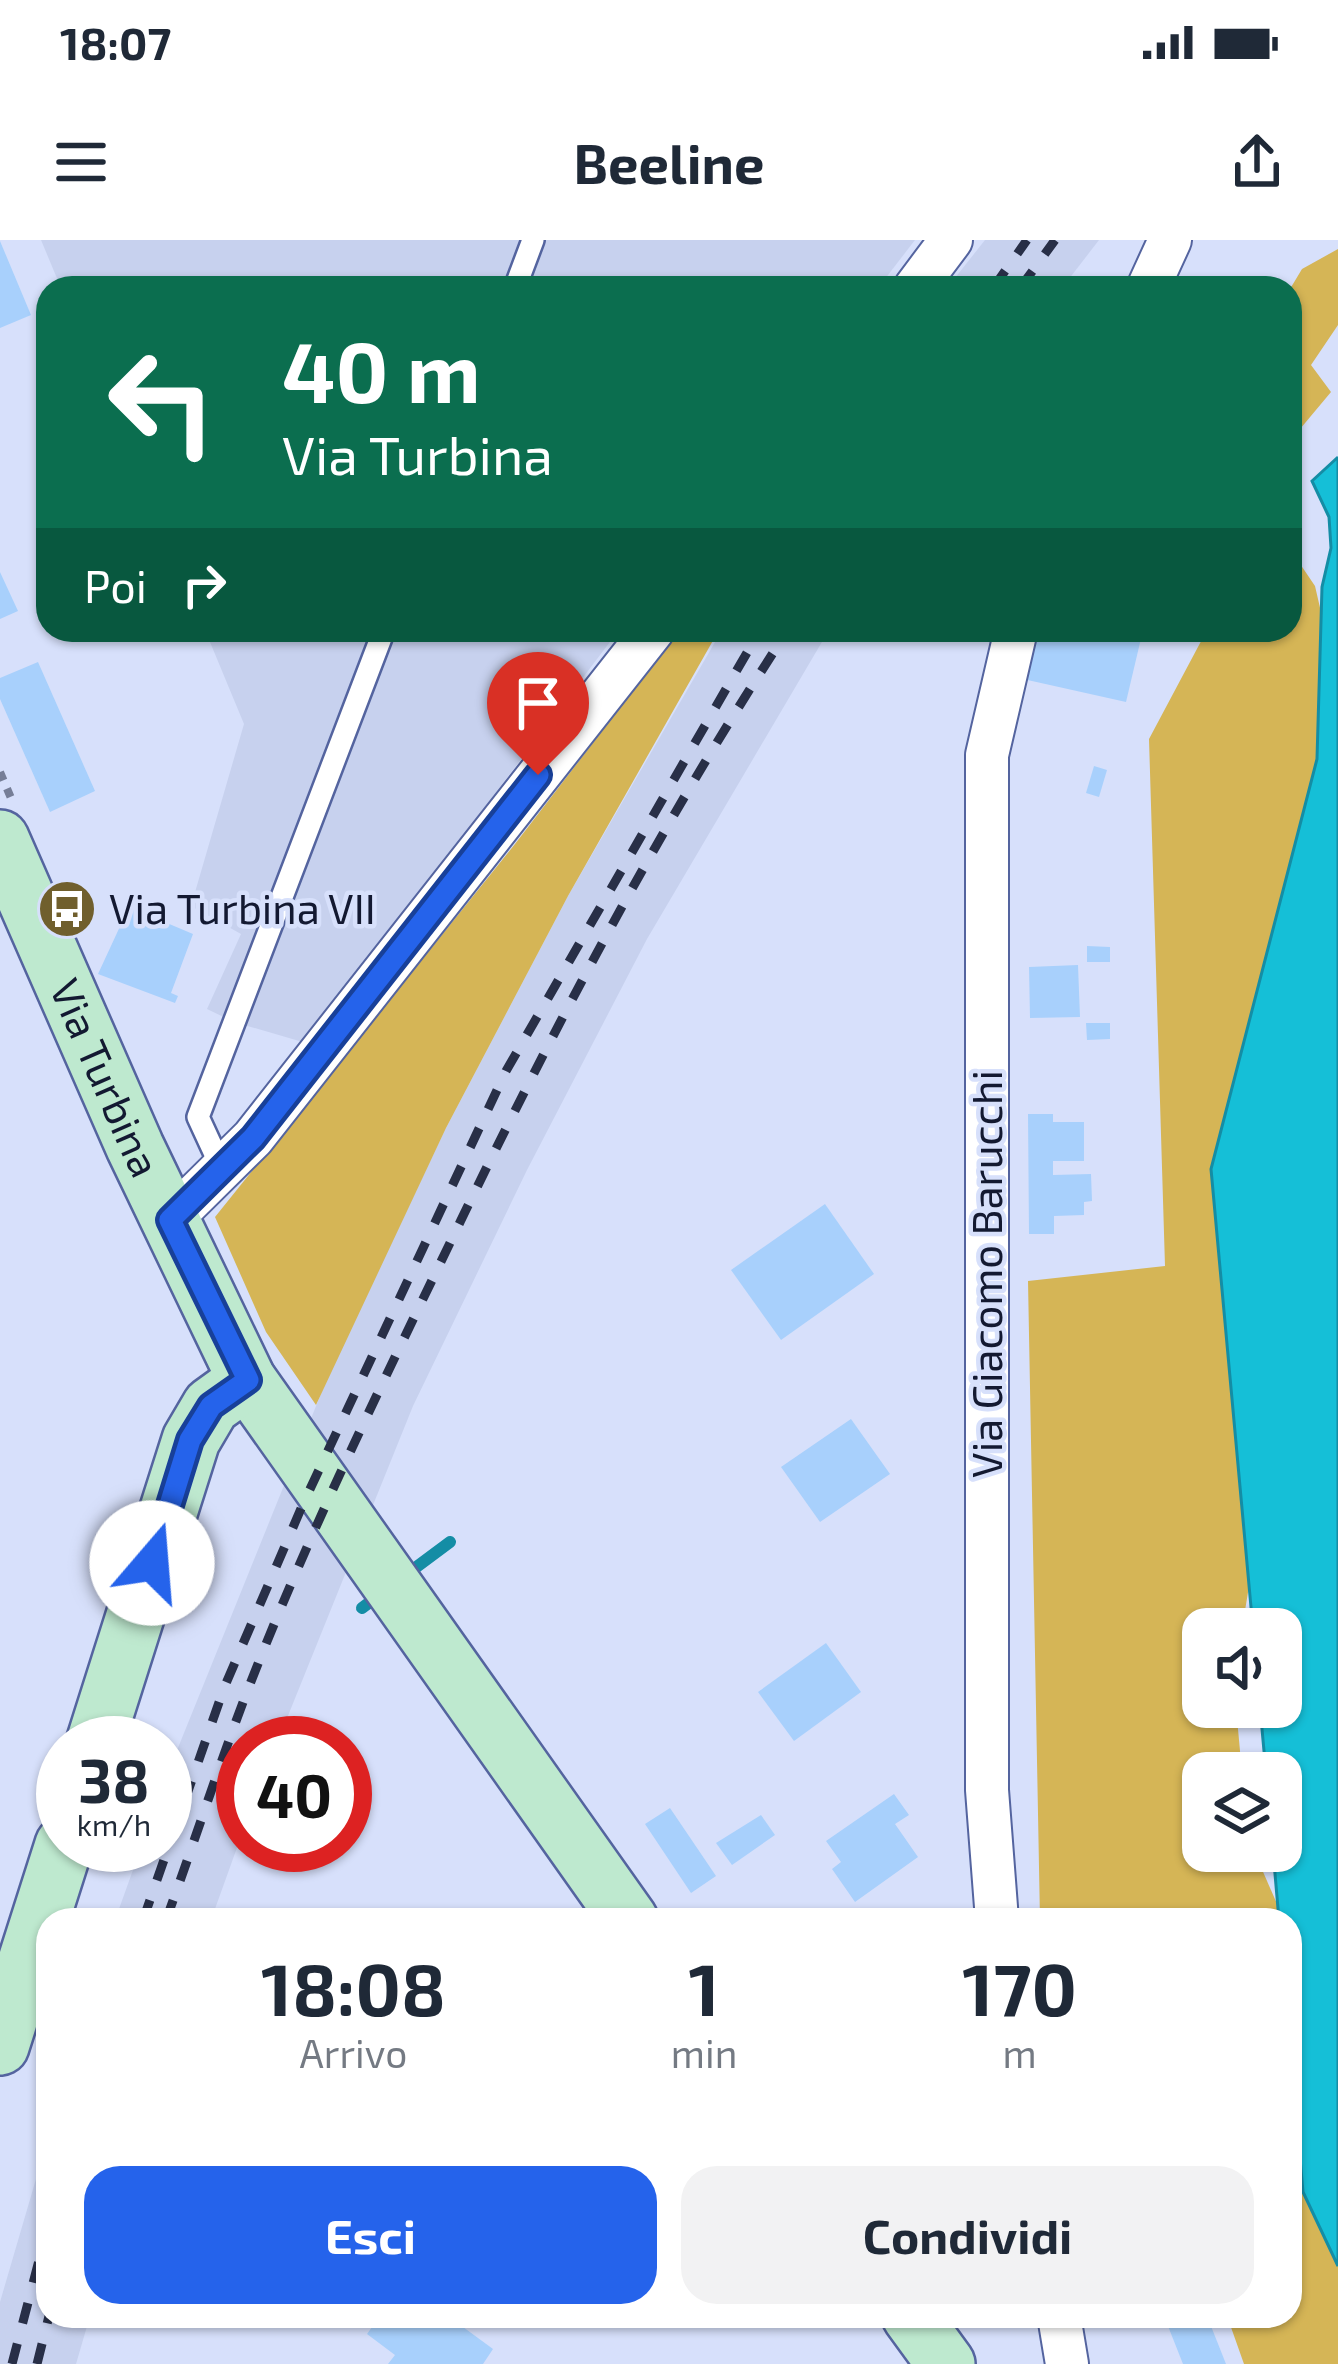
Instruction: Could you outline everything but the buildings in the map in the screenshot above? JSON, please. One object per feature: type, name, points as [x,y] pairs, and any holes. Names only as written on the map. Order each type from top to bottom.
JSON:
[{"type":"street","points":[[924,276],[951,240]]},
{"type":"street","points":[[1154,276],[1170,240]]},
{"type":"street","points":[[170,1220],[253,1138],[644,642]]},
{"type":"street","name":"Via Giacomo Barucchi","points":[[996,1908],[987,1790],[987,755],[1013,642]]},
{"type":"street","name":"Via Turbina","points":[[9,828],[170,1220],[248,1380],[620,1908]]},
{"type":"street","points":[[103,1716],[190,1440],[211,1406],[248,1380]]},
{"type":"street","points":[[44,1908],[55,1872]]},
{"type":"street","points":[[0,2047],[36,1933]]},
{"type":"street","points":[[920,2328],[946,2364]]},
{"type":"street","points":[[1061,2328],[1067,2364]]},
{"type":"lane","points":[[519,276],[533,240]]},
{"type":"lane","points":[[222,1169],[198,1117],[379,642]]},
{"type":"path","points":[[0,772],[9,828]]},
{"type":"shaded area","points":[[41,240],[915,240],[887,276],[56,276]]},
{"type":"shaded area","points":[[985,240],[1099,240],[1071,276],[956,276]]},
{"type":"shaded area","points":[[1338,249],[1338,325],[1311,365],[1331,392],[1302,427],[1302,276],[1298,276]]},
{"type":"shaded area","points":[[1302,567],[1315,586],[1338,686],[1266,1482],[1245,1608],[1182,1608],[1182,1728],[1238,1728],[1240,1752],[1182,1752],[1182,1872],[1263,1872],[1279,1908],[1040,1908],[1028,1281],[1165,1266],[1149,739],[1201,642],[1302,642]]},
{"type":"shaded area","points":[[210,642],[610,642],[306,1043],[207,1009],[241,934],[191,906],[244,724]]},
{"type":"shaded area","points":[[671,642],[712,642],[568,896],[446,1128],[316,1405],[266,1332],[215,1217]]},
{"type":"shaded area","points":[[715,642],[822,642],[647,939],[527,1170],[413,1406],[288,1716],[216,1716],[216,1872],[228,1872],[215,1908],[119,1908],[132,1872],[192,1872],[191,1716],[331,1369],[446,1128],[568,896]]},
{"type":"shaded area","points":[[1302,1973],[1338,2087],[1338,2364],[1244,2364],[1231,2328],[1302,2328]]},
{"type":"shaded area","points":[[36,2179],[36,2328],[86,2328],[76,2364],[0,2364],[0,2302]]},
{"type":"water","points":[[1337,458],[1338,2266],[1303,2192],[1302,1908],[1278,1908],[1275,1872],[1302,1872],[1302,1752],[1264,1752],[1262,1728],[1302,1728],[1302,1608],[1251,1608],[1211,1169],[1317,759],[1329,517],[1312,481]]},
{"type":"waterway","points":[[403,1577],[450,1542]]},
{"type":"waterway","points":[[362,1608],[382,1593]]},
{"type":"railway","points":[[1002,276],[1027,240]]},
{"type":"railway","points":[[1029,276],[1055,240]]},
{"type":"railway","points":[[147,1908],[224,1688],[303,1504],[506,1071],[753,642]]},
{"type":"railway","points":[[170,1908],[269,1636],[433,1277],[616,918],[780,642]]},
{"type":"railway","points":[[12,2364],[36,2272]]},
{"type":"railway","points":[[37,2364],[46,2328]]},
{"type":"place","name":"Via Turbina VII","points":[[67,909]]},
{"type":"route","points":[[152,1563],[190,1440],[211,1406],[248,1380],[170,1220],[253,1138],[538,775]]}]
